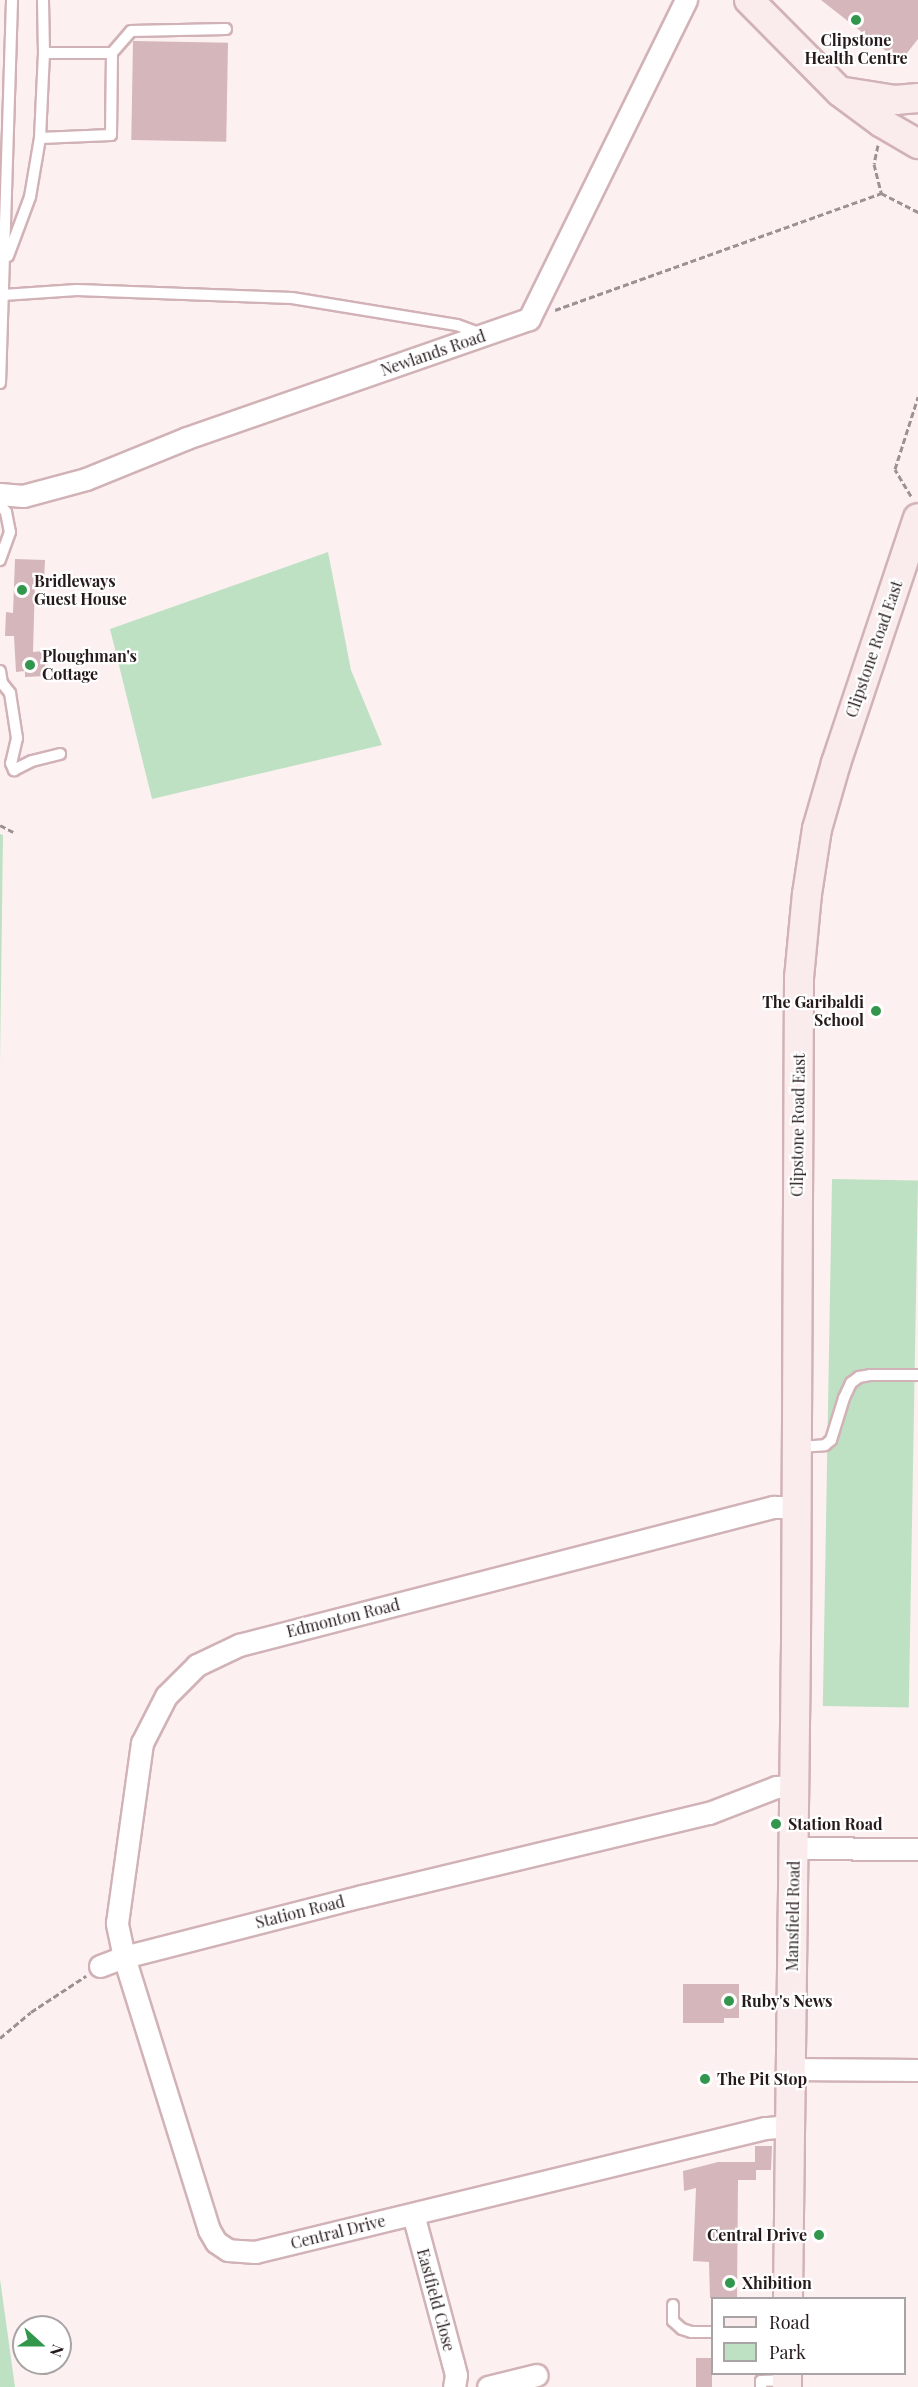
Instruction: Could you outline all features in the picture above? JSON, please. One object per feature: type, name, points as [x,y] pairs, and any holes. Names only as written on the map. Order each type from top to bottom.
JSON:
[{"type":"main road","points":[[749,0],[840,92],[882,123],[918,144]]},
{"type":"main road","points":[[840,92],[896,100],[918,98]]},
{"type":"main road","name":"Clipstone Road East","points":[[796,1642],[799,978],[807,894],[817,829],[915,508]]},
{"type":"main road","name":"Mansfield Road","points":[[788,2297],[796,1642]]},
{"type":"street","points":[[529,319],[686,0]]},
{"type":"street","name":"Newlands Road","points":[[0,494],[23,496],[86,479],[187,438],[529,319]]},
{"type":"street","name":"Edmonton Road","points":[[124,1957],[117,1923],[142,1743],[166,1696],[197,1665],[239,1644],[773,1507],[795,1507]]},
{"type":"street","name":"Station Road","points":[[100,1966],[124,1957],[709,1814],[776,1787],[795,1786]]},
{"type":"street","points":[[794,1848],[918,1849]]},
{"type":"street","name":"Central Drive","points":[[124,1957],[209,2230],[216,2242],[228,2250],[255,2252],[742,2133],[789,2126]]},
{"type":"street","points":[[790,2069],[918,2070]]},
{"type":"street","name":"Eastfield Close","points":[[413,2214],[456,2375],[454,2387]]},
{"type":"street","points":[[488,2387],[537,2375]]},
{"type":"lane","points":[[0,382],[12,0]]},
{"type":"lane","points":[[4,264],[30,197],[40,138],[44,53],[43,0]]},
{"type":"lane","points":[[40,138],[111,135],[112,53],[132,31],[226,29]]},
{"type":"lane","points":[[44,53],[112,53]]},
{"type":"lane","points":[[3,295],[77,290],[292,298],[457,325],[486,335]]},
{"type":"lane","points":[[0,505],[6,512],[10,532],[0,560]]},
{"type":"lane","points":[[0,671],[2,683],[10,693],[17,738],[10,763],[14,770],[32,761],[60,754]]},
{"type":"lane","points":[[796,1447],[825,1445],[831,1440],[844,1398],[851,1383],[859,1377],[918,1376]]},
{"type":"lane","points":[[673,2305],[673,2321],[682,2329],[691,2332],[711,2332]]},
{"type":"path","points":[[881,193],[874,164],[882,123]]},
{"type":"path","points":[[529,319],[881,193],[918,212]]},
{"type":"path","points":[[915,508],[895,469],[918,397]]},
{"type":"path","points":[[0,825],[13,832]]},
{"type":"path","points":[[0,2038],[31,2012],[100,1966]]},
{"type":"green space","points":[[328,552],[351,670],[382,745],[152,799],[110,629]]},
{"type":"green space","points":[[0,834],[3,835],[0,1064]]},
{"type":"green space","points":[[832,1179],[918,1181],[909,1707],[823,1706]]},
{"type":"green space","points":[[0,2279],[15,2387],[0,2387]]},
{"type":"building","name":"Clipstone Health Centre","points":[[821,0],[918,0],[918,39],[900,62]]},
{"type":"building","points":[[133,41],[228,43],[226,142],[131,140]]},
{"type":"building","name":"Bridleways Guest House","points":[[15,559],[45,560],[44,581],[35,580],[33,652],[44,651],[46,676],[25,677],[25,671],[16,672],[14,636],[5,636],[6,612],[13,613]]},
{"type":"building","points":[[683,1984],[739,1984],[739,2018],[724,2018],[724,2023],[683,2023]]},
{"type":"building","points":[[755,2146],[772,2146],[771,2170],[756,2170],[756,2180],[738,2180],[737,2297],[710,2298],[709,2262],[693,2261],[696,2188],[684,2191],[683,2171],[718,2162],[755,2162]]},
{"type":"building","points":[[696,2358],[711,2358],[712,2387],[696,2387]]},
{"type":"place","name":"Clipstone Health Centre","points":[[856,20]]},
{"type":"place","name":"Bridleways Guest House","points":[[22,590]]},
{"type":"place","name":"Ploughman's Cottage","points":[[30,665]]},
{"type":"place","name":"The Garibaldi School","points":[[876,1011]]},
{"type":"place","name":"Station Road","points":[[776,1824]]},
{"type":"place","name":"Ruby's News","points":[[729,2001]]},
{"type":"place","name":"The Pit Stop","points":[[705,2079]]},
{"type":"place","name":"Central Drive","points":[[819,2235]]},
{"type":"place","name":"Xhibition","points":[[730,2283]]}]
